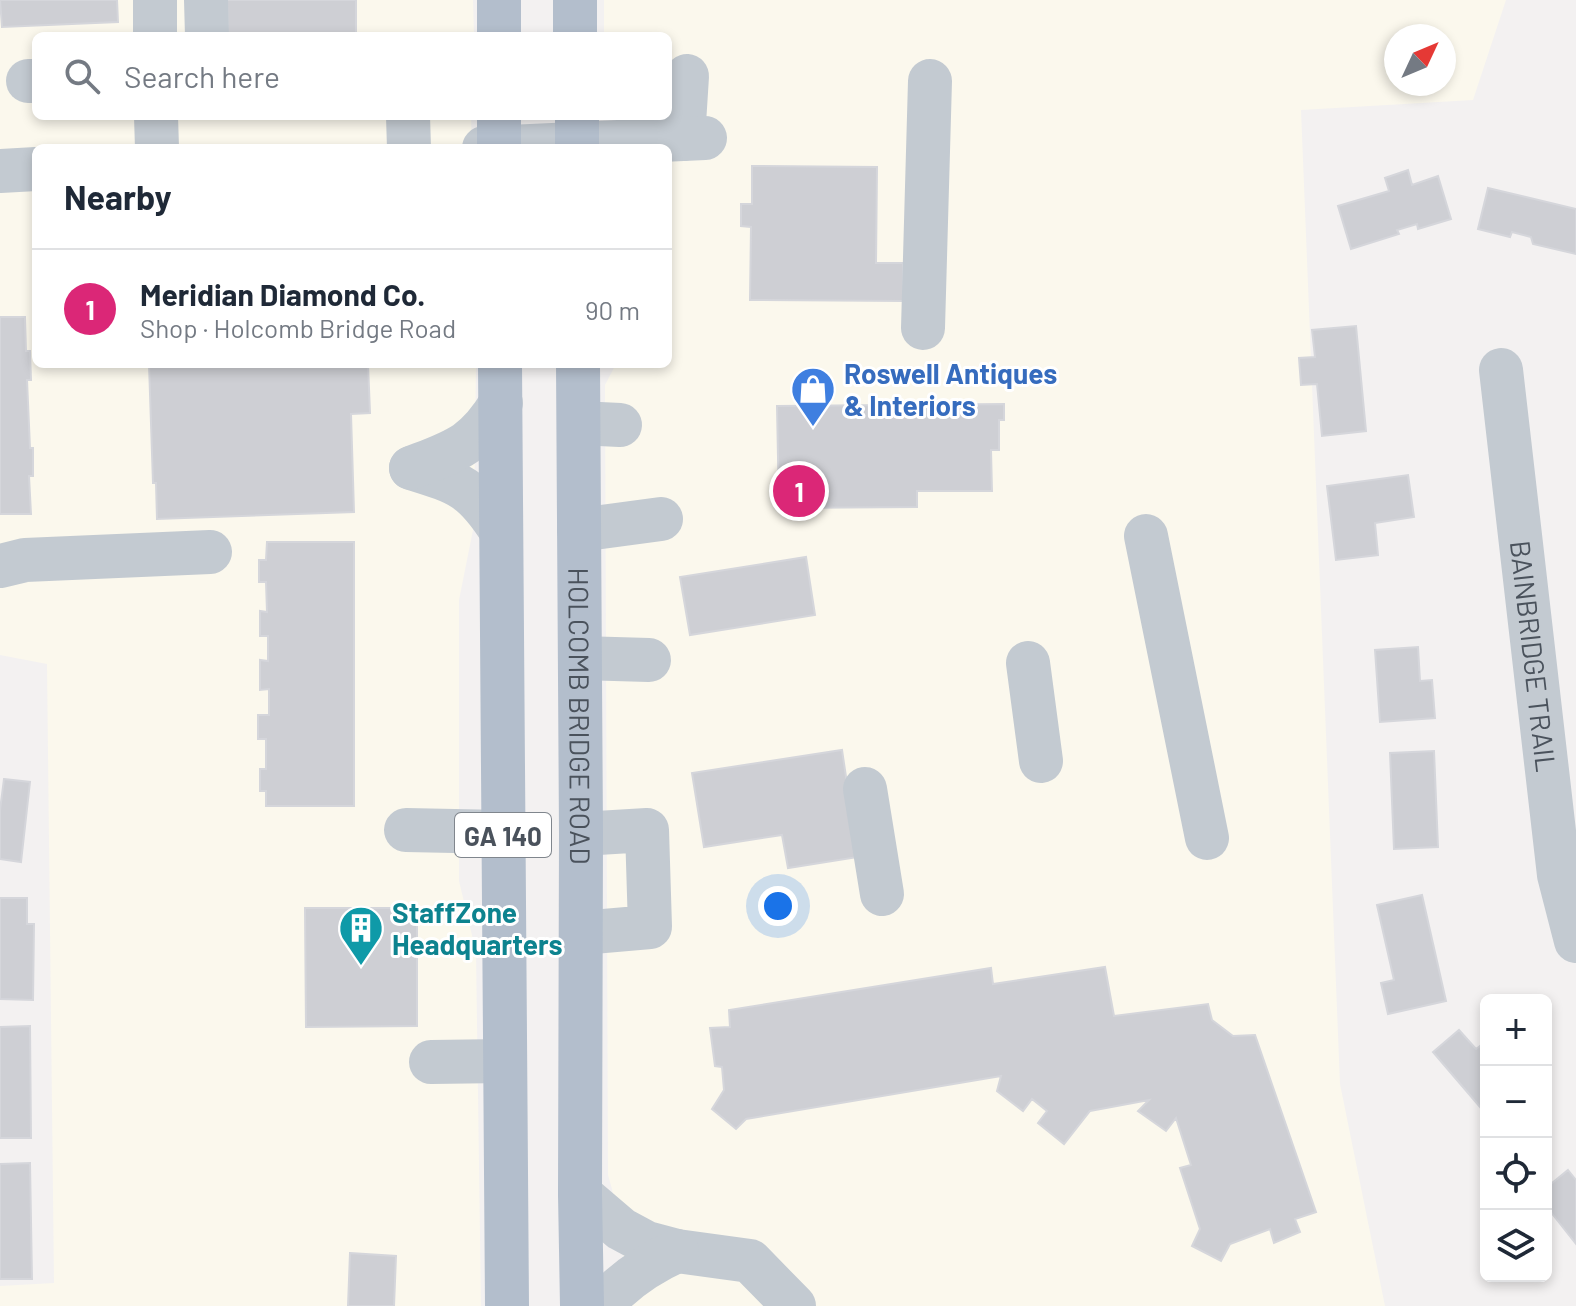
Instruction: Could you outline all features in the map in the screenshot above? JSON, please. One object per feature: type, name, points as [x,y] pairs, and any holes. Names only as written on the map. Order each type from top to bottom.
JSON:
[{"type":"main road","points":[[499,0],[499,32]]},
{"type":"main road","points":[[575,0],[575,32]]},
{"type":"main road","points":[[499,120],[499,144]]},
{"type":"main road","name":"HOLCOMB BRIDGE ROAD","points":[[579,368],[599,424],[579,530],[582,1306]]},
{"type":"main road","name":"GA 140","points":[[500,384],[507,1306]]},
{"type":"street","points":[[155,0],[155,32]]},
{"type":"street","points":[[206,0],[207,32]]},
{"type":"street","points":[[525,144],[577,136],[694,139],[687,76]]},
{"type":"street","points":[[923,328],[930,81]]},
{"type":"street","points":[[156,120],[157,144]]},
{"type":"street","points":[[408,120],[409,144]]},
{"type":"street","points":[[0,171],[32,169]]},
{"type":"street","name":"BAINBRIDGE TRAIL","points":[[1501,370],[1559,875],[1576,941]]},
{"type":"street","points":[[500,384],[486,428],[457,450],[411,468],[457,483],[473,494],[501,531]]},
{"type":"street","points":[[579,530],[661,519]]},
{"type":"street","points":[[1146,536],[1207,838]]},
{"type":"street","points":[[0,566],[25,560],[210,552]]},
{"type":"street","points":[[580,658],[649,660]]},
{"type":"street","points":[[1028,663],[1041,761]]},
{"type":"street","points":[[865,789],[882,894]]},
{"type":"street","points":[[406,830],[503,832]]},
{"type":"street","points":[[581,834],[647,830],[650,927],[581,933]]},
{"type":"street","points":[[431,1062],[504,1061]]},
{"type":"street","points":[[580,1194],[621,1229],[647,1243],[677,1251],[750,1261],[794,1306]]},
{"type":"street","points":[[601,1306],[611,1294],[652,1263],[677,1251]]},
{"type":"shaded area","points":[[0,0],[473,0],[474,32],[32,32],[32,120],[471,120],[472,144],[32,144],[32,368],[476,368],[474,525],[459,600],[459,881],[476,952],[481,1306],[0,1306],[0,1286],[54,1283],[47,664],[0,655]]},
{"type":"shaded area","points":[[604,0],[1506,0],[1473,100],[1301,110],[1340,1084],[1385,1306],[632,1306],[608,1175],[605,385],[614,368],[672,368],[672,144],[623,144],[622,120],[672,120],[672,32],[604,32]]},
{"type":"building","points":[[0,0],[117,0],[118,22],[2,27]]},
{"type":"building","points":[[227,0],[356,0],[356,32],[228,32]]},
{"type":"building","points":[[752,166],[877,167],[876,263],[903,263],[903,301],[750,300],[751,227],[741,226],[741,204],[752,204]]},
{"type":"building","points":[[1408,170],[1412,185],[1438,176],[1451,219],[1418,229],[1417,224],[1397,230],[1399,234],[1351,249],[1338,206],[1389,191],[1385,178]]},
{"type":"building","points":[[1488,188],[1576,209],[1576,254],[1533,244],[1531,237],[1512,232],[1510,237],[1478,229]]},
{"type":"building","points":[[0,317],[25,317],[31,380],[27,380],[30,448],[33,448],[33,476],[29,476],[31,514],[0,514]]},
{"type":"building","points":[[1356,326],[1366,431],[1322,436],[1317,384],[1301,385],[1299,358],[1315,357],[1312,330]]},
{"type":"building","points":[[149,368],[368,368],[370,413],[351,414],[354,512],[157,519],[156,483],[153,483]]},
{"type":"building","points":[[1004,404],[1004,420],[999,420],[999,450],[991,450],[992,491],[917,491],[917,507],[779,508],[777,406]]},
{"type":"building","points":[[1408,475],[1414,517],[1375,523],[1378,555],[1336,560],[1327,486]]},
{"type":"building","points":[[267,542],[354,542],[354,806],[266,806],[266,791],[260,791],[260,769],[266,769],[266,739],[258,739],[258,715],[269,715],[269,689],[260,690],[260,660],[268,661],[268,636],[260,636],[260,611],[267,612],[266,582],[259,582],[259,560],[266,560]]},
{"type":"building","points":[[806,557],[815,615],[690,635],[680,577]]},
{"type":"building","points":[[1418,647],[1420,681],[1432,680],[1435,718],[1380,722],[1375,650]]},
{"type":"building","points":[[842,750],[858,857],[788,868],[782,835],[704,847],[692,773]]},
{"type":"building","points":[[1434,751],[1438,847],[1394,849],[1390,753]]},
{"type":"building","points":[[4,779],[30,782],[21,862],[0,859],[0,810]]},
{"type":"building","points":[[1422,895],[1446,1001],[1388,1014],[1381,983],[1394,980],[1377,905]]},
{"type":"building","points":[[0,898],[27,898],[27,924],[34,924],[33,1000],[0,999]]},
{"type":"building","name":"StaffZone Headquarters","points":[[305,908],[417,908],[417,1026],[306,1027]]},
{"type":"building","points":[[1105,967],[1114,1016],[1208,1004],[1212,1020],[1233,1036],[1255,1035],[1316,1212],[1295,1219],[1300,1232],[1274,1243],[1270,1229],[1230,1244],[1221,1261],[1192,1246],[1200,1229],[1180,1168],[1191,1165],[1176,1118],[1166,1131],[1138,1111],[1149,1100],[1090,1111],[1064,1144],[1038,1123],[1047,1111],[1032,1099],[1023,1111],[997,1091],[1001,1076],[746,1119],[736,1129],[712,1109],[724,1090],[722,1067],[715,1066],[710,1028],[730,1027],[729,1010],[991,968],[993,984]]},
{"type":"building","points":[[30,1026],[31,1138],[0,1138],[0,1027]]},
{"type":"building","points":[[1459,1030],[1476,1049],[1480,1046],[1480,1107],[1433,1052]]},
{"type":"building","points":[[30,1163],[32,1279],[0,1279],[0,1164]]},
{"type":"building","points":[[1568,1170],[1576,1180],[1576,1244],[1552,1214],[1552,1183]]},
{"type":"building","points":[[350,1253],[396,1256],[394,1306],[348,1306]]},
{"type":"place","name":"Roswell Antiques & Interiors","points":[[813,428]]},
{"type":"place","name":"Meridian Diamond Co.","points":[[799,491]]},
{"type":"place","name":"StaffZone Headquarters","points":[[361,967]]}]
